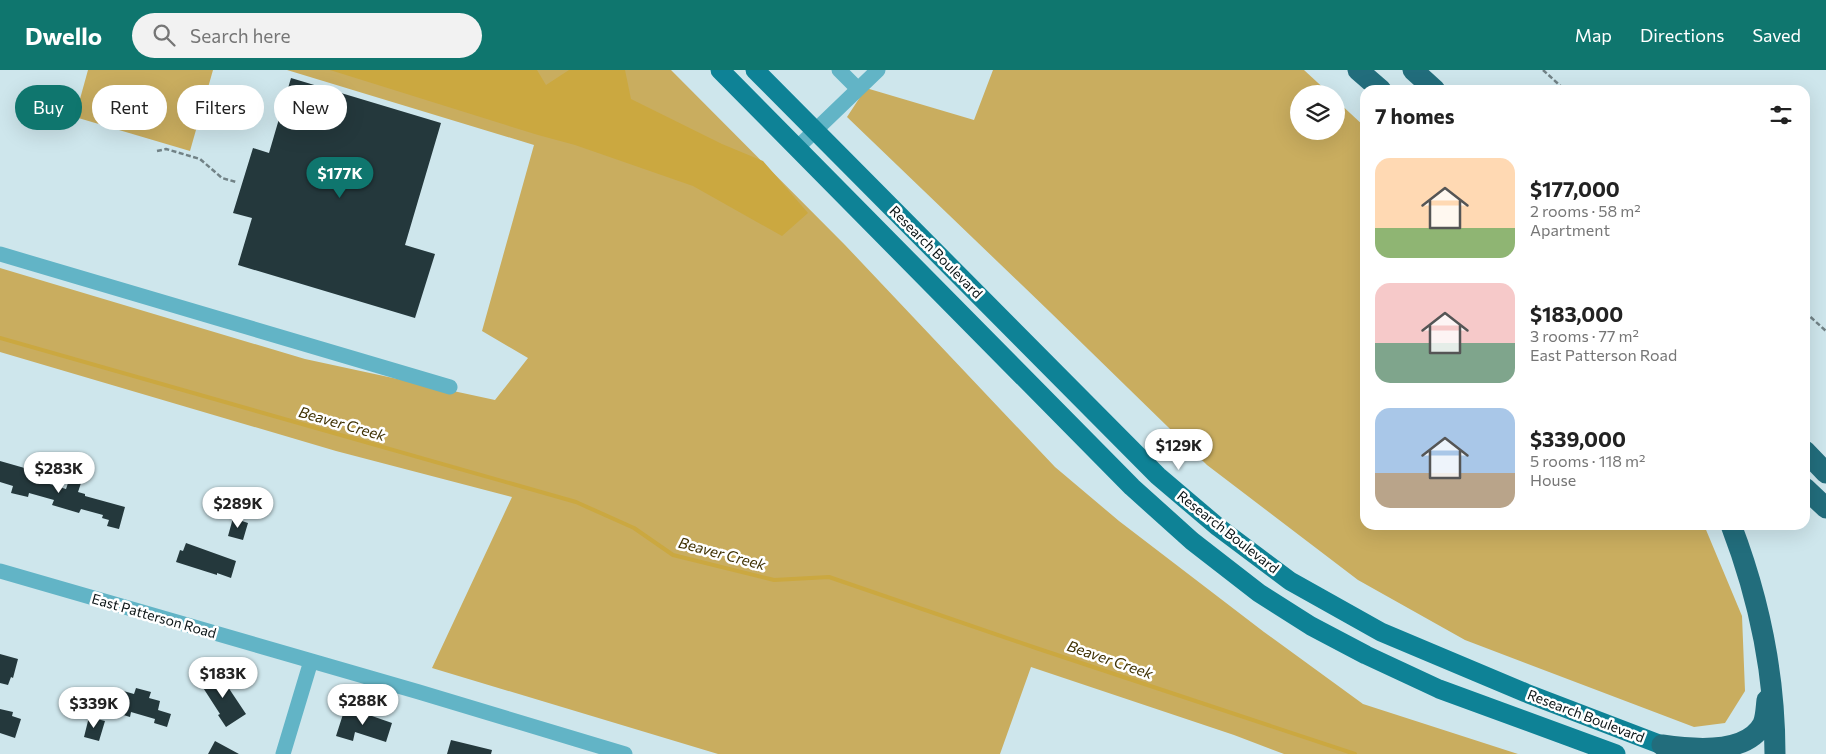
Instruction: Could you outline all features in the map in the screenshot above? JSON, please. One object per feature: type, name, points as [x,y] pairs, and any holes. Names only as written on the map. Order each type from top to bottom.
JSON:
[{"type":"highway","points":[[1358,70],[1375,85]]},
{"type":"highway","points":[[1413,70],[1430,85]]},
{"type":"highway","points":[[1810,457],[1826,473]]},
{"type":"highway","points":[[1810,493],[1826,508]]},
{"type":"highway","points":[[1733,530],[1746,564],[1757,605],[1767,657],[1775,729],[1775,754]]},
{"type":"highway","points":[[1662,745],[1710,752],[1723,752],[1742,748],[1754,740],[1763,723],[1770,680]]},
{"type":"main road","name":"Research Boulevard","points":[[720,70],[1132,487],[1192,541],[1259,593],[1311,626],[1439,689],[1616,754]]},
{"type":"main road","name":"Research Boulevard","points":[[755,70],[1158,476],[1218,527],[1290,581],[1381,632],[1526,693],[1686,754]]},
{"type":"street","points":[[839,70],[858,89]]},
{"type":"street","points":[[797,148],[878,70]]},
{"type":"street","points":[[0,254],[450,387]]},
{"type":"street","name":"East Patterson Road","points":[[0,571],[625,754]]},
{"type":"street","points":[[284,754],[311,661]]},
{"type":"path","points":[[1543,70],[1560,85]]},
{"type":"path","points":[[157,151],[166,149],[200,159],[222,178],[236,182]]},
{"type":"path","points":[[1810,317],[1826,331]]},
{"type":"shaded area","points":[[88,70],[213,70],[209,85],[177,85],[177,130],[196,130],[190,151],[119,130],[167,130],[167,85],[92,85],[92,122],[82,119],[82,92]]},
{"type":"shaded area","points":[[287,70],[671,70],[845,245],[1055,467],[1119,521],[1264,632],[1363,704],[1518,754],[1284,754],[1234,735],[1031,667],[1000,754],[718,754],[432,668],[512,497],[336,451],[0,352],[0,268],[305,359],[495,400],[528,358],[482,331],[534,145],[347,88],[347,85],[336,85]]},
{"type":"shaded area","points":[[330,70],[537,70],[546,85],[569,70],[625,70],[631,99],[722,144],[763,161],[808,213],[782,236],[693,186],[575,145]]},
{"type":"shaded area","points":[[993,70],[1304,70],[1320,85],[1290,85],[1290,140],[1345,140],[1345,108],[1360,122],[1360,530],[1706,530],[1742,616],[1745,691],[1725,723],[1694,727],[1465,640],[1358,580],[1207,465],[847,117],[866,88],[974,120]]},
{"type":"building","points":[[291,78],[314,85],[289,85]]},
{"type":"building","points":[[347,95],[441,123],[405,245],[435,254],[415,318],[238,265],[252,218],[233,213],[253,148],[269,153],[276,130],[347,130]]},
{"type":"building","points":[[0,461],[35,471],[33,479],[66,489],[69,480],[81,483],[78,492],[85,494],[85,496],[125,507],[119,529],[107,526],[109,520],[102,518],[103,515],[81,509],[79,513],[52,505],[54,500],[29,493],[28,497],[11,493],[13,486],[0,482]]},
{"type":"building","points":[[233,518],[248,523],[243,540],[228,536]]},
{"type":"building","points":[[186,543],[236,561],[231,578],[176,562],[180,550],[183,551]]},
{"type":"building","points":[[0,654],[18,659],[13,678],[11,677],[8,685],[0,683]]},
{"type":"building","points":[[218,672],[246,714],[226,727],[200,683]]},
{"type":"building","points":[[113,688],[134,694],[136,688],[151,692],[149,698],[160,701],[158,710],[171,714],[167,727],[154,723],[155,719],[131,712],[130,717],[107,710]]},
{"type":"building","points":[[345,708],[360,713],[361,709],[373,713],[372,716],[392,723],[386,742],[355,732],[353,741],[336,736]]},
{"type":"building","points":[[0,709],[13,712],[12,716],[21,719],[15,738],[0,733]]},
{"type":"building","points":[[89,717],[105,721],[99,741],[84,737]]},
{"type":"building","points":[[451,740],[492,750],[491,754],[447,754]]},
{"type":"building","points":[[215,741],[239,754],[208,754]]},
{"type":"waterway","name":"Beaver Creek","points":[[0,338],[576,502],[634,528],[673,555],[774,580],[829,577],[1355,754]]}]
